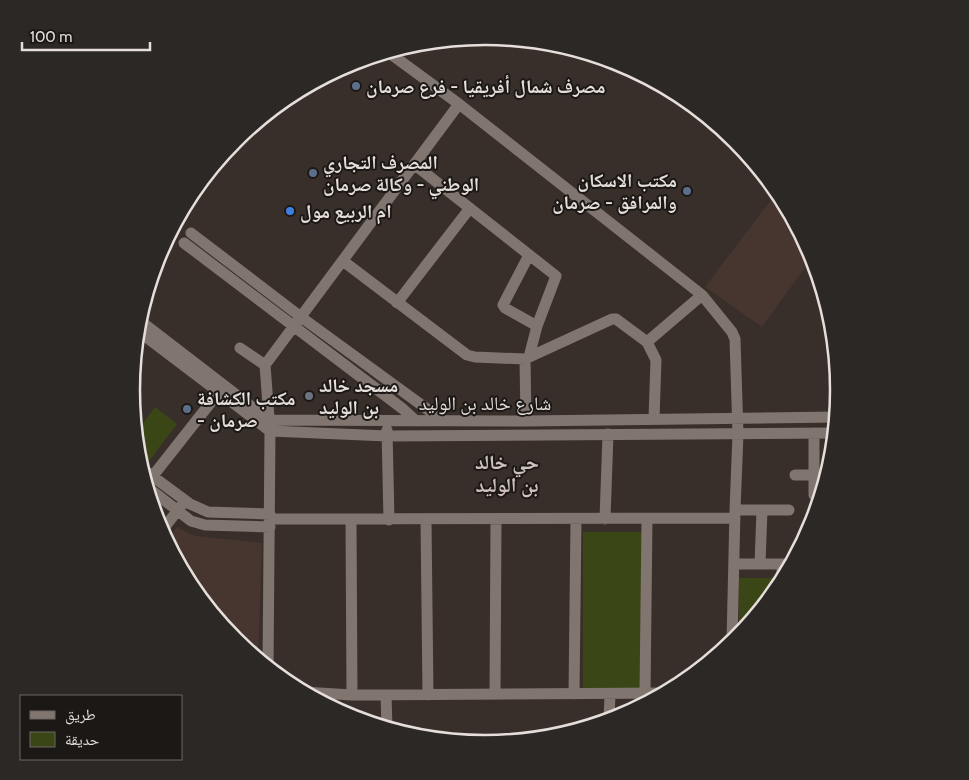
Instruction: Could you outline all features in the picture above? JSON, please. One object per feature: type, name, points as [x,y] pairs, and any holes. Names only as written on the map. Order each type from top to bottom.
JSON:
[{"type":"street","points":[[395,57],[459,104],[702,295],[734,335],[738,434],[732,629]]},
{"type":"street","points":[[268,659],[269,425],[265,365],[459,104]]},
{"type":"street","points":[[415,165],[556,276],[527,358],[526,421]]},
{"type":"street","points":[[397,303],[470,208]]},
{"type":"street","points":[[191,233],[301,317],[442,420]]},
{"type":"street","points":[[184,243],[403,409],[416,421]]},
{"type":"street","points":[[529,254],[503,305],[505,308],[537,326]]},
{"type":"street","points":[[343,261],[469,356],[527,358],[614,318],[647,342],[657,363],[654,419]]},
{"type":"street","points":[[647,342],[702,295]]},
{"type":"street","points":[[145,332],[219,392],[269,425]]},
{"type":"street","points":[[145,332],[269,425]]},
{"type":"street","points":[[240,348],[265,365]]},
{"type":"street","points":[[151,479],[219,392]]},
{"type":"street","points":[[403,409],[411,398]]},
{"type":"street","name":"شارع خالد بن الوليد","points":[[269,425],[442,420],[526,421],[829,417]]},
{"type":"street","points":[[387,421],[389,520]]},
{"type":"street","name":"شارع خالد بن الوليد","points":[[269,425],[387,436],[827,433]]},
{"type":"street","points":[[814,433],[814,492]]},
{"type":"street","points":[[605,519],[608,434]]},
{"type":"street","points":[[795,476],[814,475]]},
{"type":"street","points":[[153,484],[208,512],[270,520]]},
{"type":"street","points":[[153,487],[177,511],[191,520],[206,525],[270,520],[647,519],[735,514],[762,510],[789,510]]},
{"type":"street","points":[[167,524],[185,500]]},
{"type":"street","points":[[760,564],[762,510]]},
{"type":"street","points":[[574,694],[576,519]]},
{"type":"street","points":[[320,693],[352,695],[645,694],[647,519]]},
{"type":"street","points":[[350,520],[352,695]]},
{"type":"street","points":[[426,520],[428,695]]},
{"type":"street","points":[[496,520],[496,694]]},
{"type":"street","points":[[734,564],[782,564]]},
{"type":"street","points":[[609,712],[610,694]]},
{"type":"street","points":[[386,695],[386,720]]},
{"type":"shaded area","points":[[772,199],[794,237],[806,266],[762,327],[705,287]]},
{"type":"shaded area","points":[[177,527],[195,536],[262,543],[258,650],[241,634],[211,600],[198,582],[172,535]]},
{"type":"green space","points":[[155,407],[177,424],[147,463],[142,435],[141,426]]},
{"type":"green space","points":[[583,532],[642,532],[642,694],[583,694]]},
{"type":"green space","points":[[739,578],[774,578],[758,600],[739,622]]},
{"type":"place","name":"مصرف شمال أفريقيا - فرع صرمان","points":[[356,86]]},
{"type":"place","name":"المصرف التجاري الوطني - وكالة صرمان","points":[[313,173]]},
{"type":"place","name":"مكتب الاسكان والمرافق - صرمان","points":[[687,191]]},
{"type":"place","name":"ام الربيع مول","points":[[290,211]]},
{"type":"place","name":"مسجد خالد بن الوليد","points":[[309,396]]},
{"type":"place","name":"مكتب الكشافة - صرمان","points":[[187,409]]},
{"type":"district","name":"حي خالد بن الوليد","points":[[507,474]]}]
